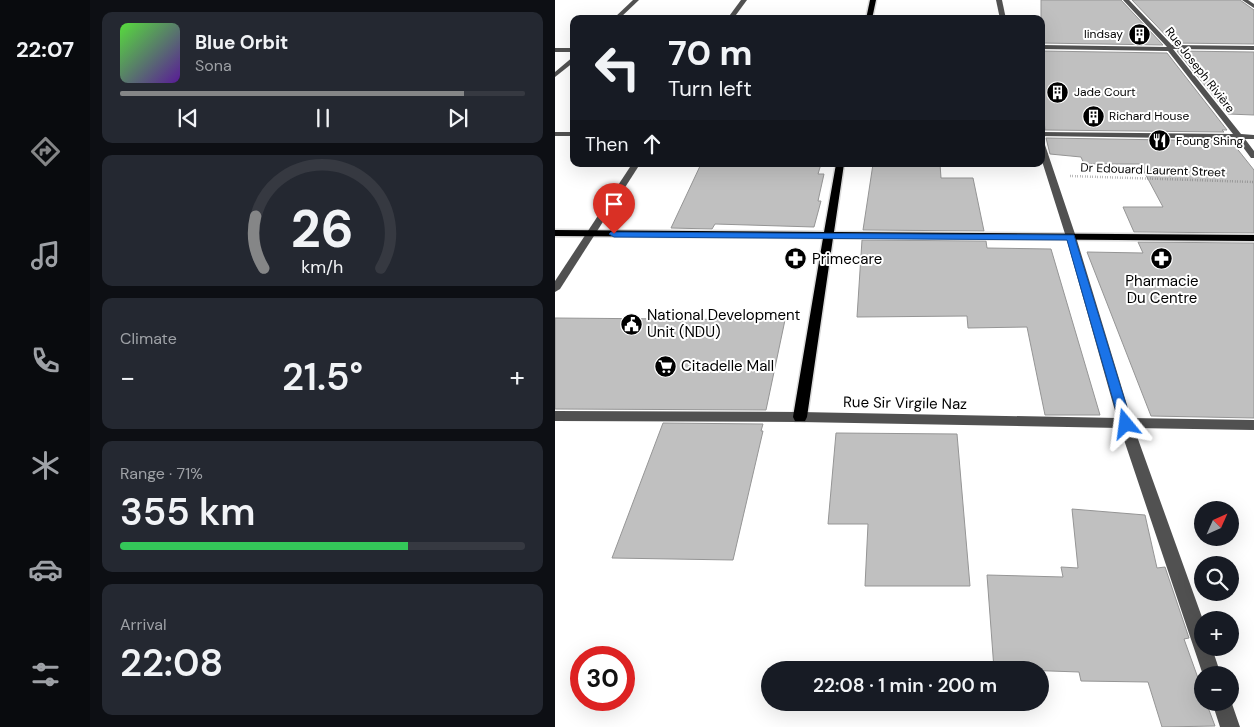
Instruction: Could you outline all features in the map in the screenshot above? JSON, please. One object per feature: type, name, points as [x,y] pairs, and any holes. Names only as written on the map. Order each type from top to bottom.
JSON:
[{"type":"main road","points":[[870,15],[873,0]]},
{"type":"main road","points":[[800,418],[840,167]]},
{"type":"main road","points":[[555,234],[829,234],[1254,238]]},
{"type":"street","points":[[620,15],[637,0]]},
{"type":"street","points":[[734,15],[744,0]]},
{"type":"street","points":[[999,0],[1002,15]]},
{"type":"street","name":"Rue Joseph Rivière","points":[[1126,0],[1170,48],[1254,156]]},
{"type":"street","points":[[1245,0],[1254,6]]},
{"type":"street","points":[[1045,48],[1254,48]]},
{"type":"street","points":[[555,50],[570,50]]},
{"type":"street","points":[[555,75],[570,62]]},
{"type":"street","points":[[555,134],[570,134]]},
{"type":"street","points":[[1045,134],[1254,137]]},
{"type":"street","points":[[1045,156],[1071,237],[1126,424],[1194,621]]},
{"type":"street","points":[[555,289],[634,167]]},
{"type":"street","name":"Rue Sir Virgile Naz","points":[[555,416],[1254,425]]},
{"type":"street","points":[[1225,711],[1230,727]]},
{"type":"path","name":"Dr Edouard Laurent Street","points":[[1052,176],[1254,182]]},
{"type":"building","points":[[1041,0],[1121,0],[1163,45],[1045,43],[1045,15],[1041,15]]},
{"type":"building","points":[[1132,0],[1240,0],[1254,10],[1254,44],[1173,43]]},
{"type":"building","points":[[1045,51],[1167,53],[1227,130],[1222,130],[1224,132],[1045,130]]},
{"type":"building","points":[[1177,51],[1254,52],[1254,115],[1228,114]]},
{"type":"building","points":[[1046,138],[1231,141],[1254,170],[1254,233],[1134,232],[1123,207],[1163,207],[1140,164],[1084,164],[1081,157],[1050,154]]},
{"type":"building","points":[[700,167],[820,167],[818,174],[824,174],[818,201],[821,201],[814,227],[715,224],[712,229],[671,228]]},
{"type":"building","points":[[873,167],[940,167],[941,178],[973,178],[984,231],[863,230]]},
{"type":"building","points":[[862,240],[986,241],[987,248],[1051,249],[1100,415],[1045,415],[1027,327],[968,328],[967,316],[857,317]]},
{"type":"building","points":[[1138,242],[1254,243],[1254,418],[1151,416],[1087,252],[1143,253]]},
{"type":"building","name":"Citadelle Mall","points":[[555,318],[785,320],[766,410],[555,409]]},
{"type":"building","points":[[663,423],[763,424],[761,431],[763,431],[733,560],[612,558]]},
{"type":"building","points":[[836,433],[957,434],[970,586],[865,586],[868,524],[828,524]]},
{"type":"building","points":[[1072,509],[1145,515],[1157,568],[1165,567],[1189,638],[1184,639],[1194,667],[1194,711],[1209,711],[1215,726],[1162,727],[1148,682],[1081,681],[1079,672],[1049,671],[1049,661],[993,661],[987,575],[1063,577],[1061,567],[1078,568]]},
{"type":"place","name":"lindsay","points":[[1139,34]]},
{"type":"place","name":"Jade Court","points":[[1058,92]]},
{"type":"place","name":"Richard House","points":[[1093,116]]},
{"type":"place","name":"Foung Shing","points":[[1160,141]]},
{"type":"place","name":"Pharmacie Du Centre","points":[[1162,258]]},
{"type":"place","name":"Primecare","points":[[796,259]]},
{"type":"place","name":"National Development Unit (NDU)","points":[[631,324]]},
{"type":"place","name":"Citadelle Mall","points":[[665,366]]},
{"type":"route","points":[[614,234],[1071,237],[1126,424]]}]
